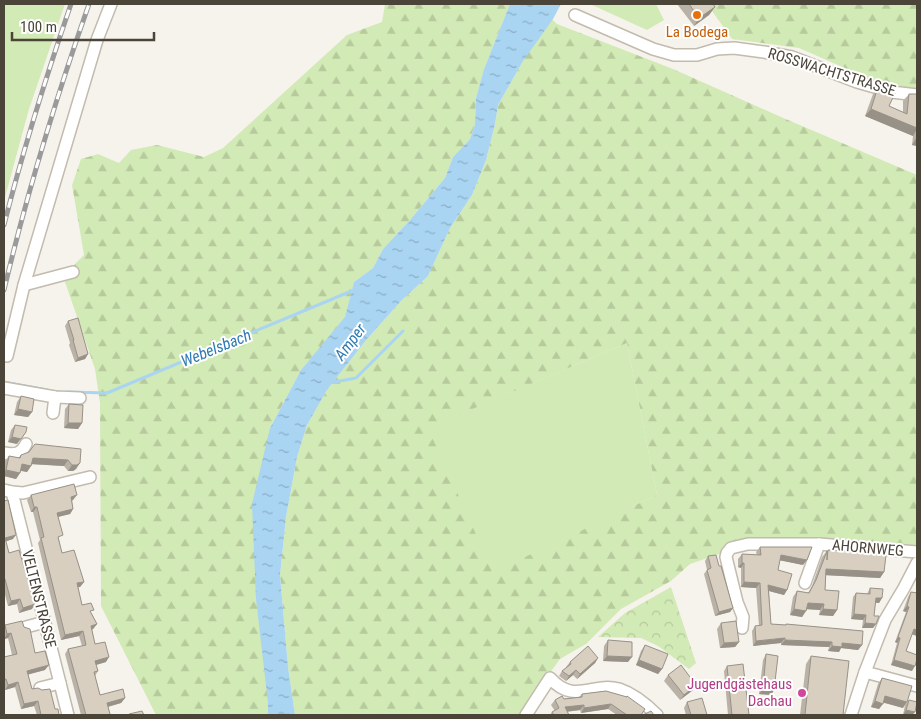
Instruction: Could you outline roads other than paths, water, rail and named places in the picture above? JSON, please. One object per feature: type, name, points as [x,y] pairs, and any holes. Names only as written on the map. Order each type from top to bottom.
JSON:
[{"type":"street","points":[[7,356],[24,285],[98,40],[111,4]]},
{"type":"street","name":"ROSSWACHTSTRASSE","points":[[575,15],[653,49],[674,55],[697,56],[717,50],[734,48],[764,52],[792,57],[857,82],[892,92],[917,96]]},
{"type":"street","points":[[24,285],[72,272]]},
{"type":"street","points":[[4,388],[55,397],[80,398]]},
{"type":"street","points":[[53,413],[55,397]]},
{"type":"street","points":[[4,453],[13,455],[22,451],[26,444]]},
{"type":"street","points":[[8,491],[23,493],[90,477]]},
{"type":"street","name":"VELTENSTRASSE","points":[[8,491],[45,622],[68,715]]},
{"type":"street","name":"AHORNWEG","points":[[742,628],[743,617],[737,602],[726,557],[731,548],[748,544],[819,544],[917,552]]},
{"type":"street","name":"AHORNWEG","points":[[805,583],[819,544]]},
{"type":"street","points":[[851,715],[864,672],[885,620],[917,563]]},
{"type":"street","points":[[904,588],[917,591]]},
{"type":"street","points":[[26,627],[45,622]]},
{"type":"street","points":[[864,672],[917,686]]},
{"type":"street","points":[[526,715],[550,678],[556,685],[569,692],[608,688],[618,689],[644,702],[657,715]]},
{"type":"street","points":[[40,688],[60,683]]},
{"type":"water","name":"Amper","points":[[510,4],[561,4],[553,19],[523,61],[498,105],[486,160],[472,195],[450,228],[428,276],[401,301],[367,339],[327,390],[307,425],[297,457],[286,517],[280,575],[288,667],[295,715],[268,715],[256,599],[252,504],[270,428],[301,370],[345,317],[354,282],[373,268],[383,249],[445,178],[453,157],[470,139],[475,124],[476,98],[484,69]]},
{"type":"waterway","name":"Webelsbach","points":[[68,392],[107,393],[354,290]]},
{"type":"waterway","points":[[329,383],[356,378],[403,331]]},
{"type":"waterway","name":"Webelsbach","points":[[4,382],[47,390]]},
{"type":"railway","points":[[4,225],[35,114],[71,4]]},
{"type":"railway","points":[[4,290],[43,146],[89,4]]},
{"type":"place","name":"La Bodega","points":[[697,15]]},
{"type":"place","name":"Jugendgästehaus Dachau","points":[[802,693]]}]
